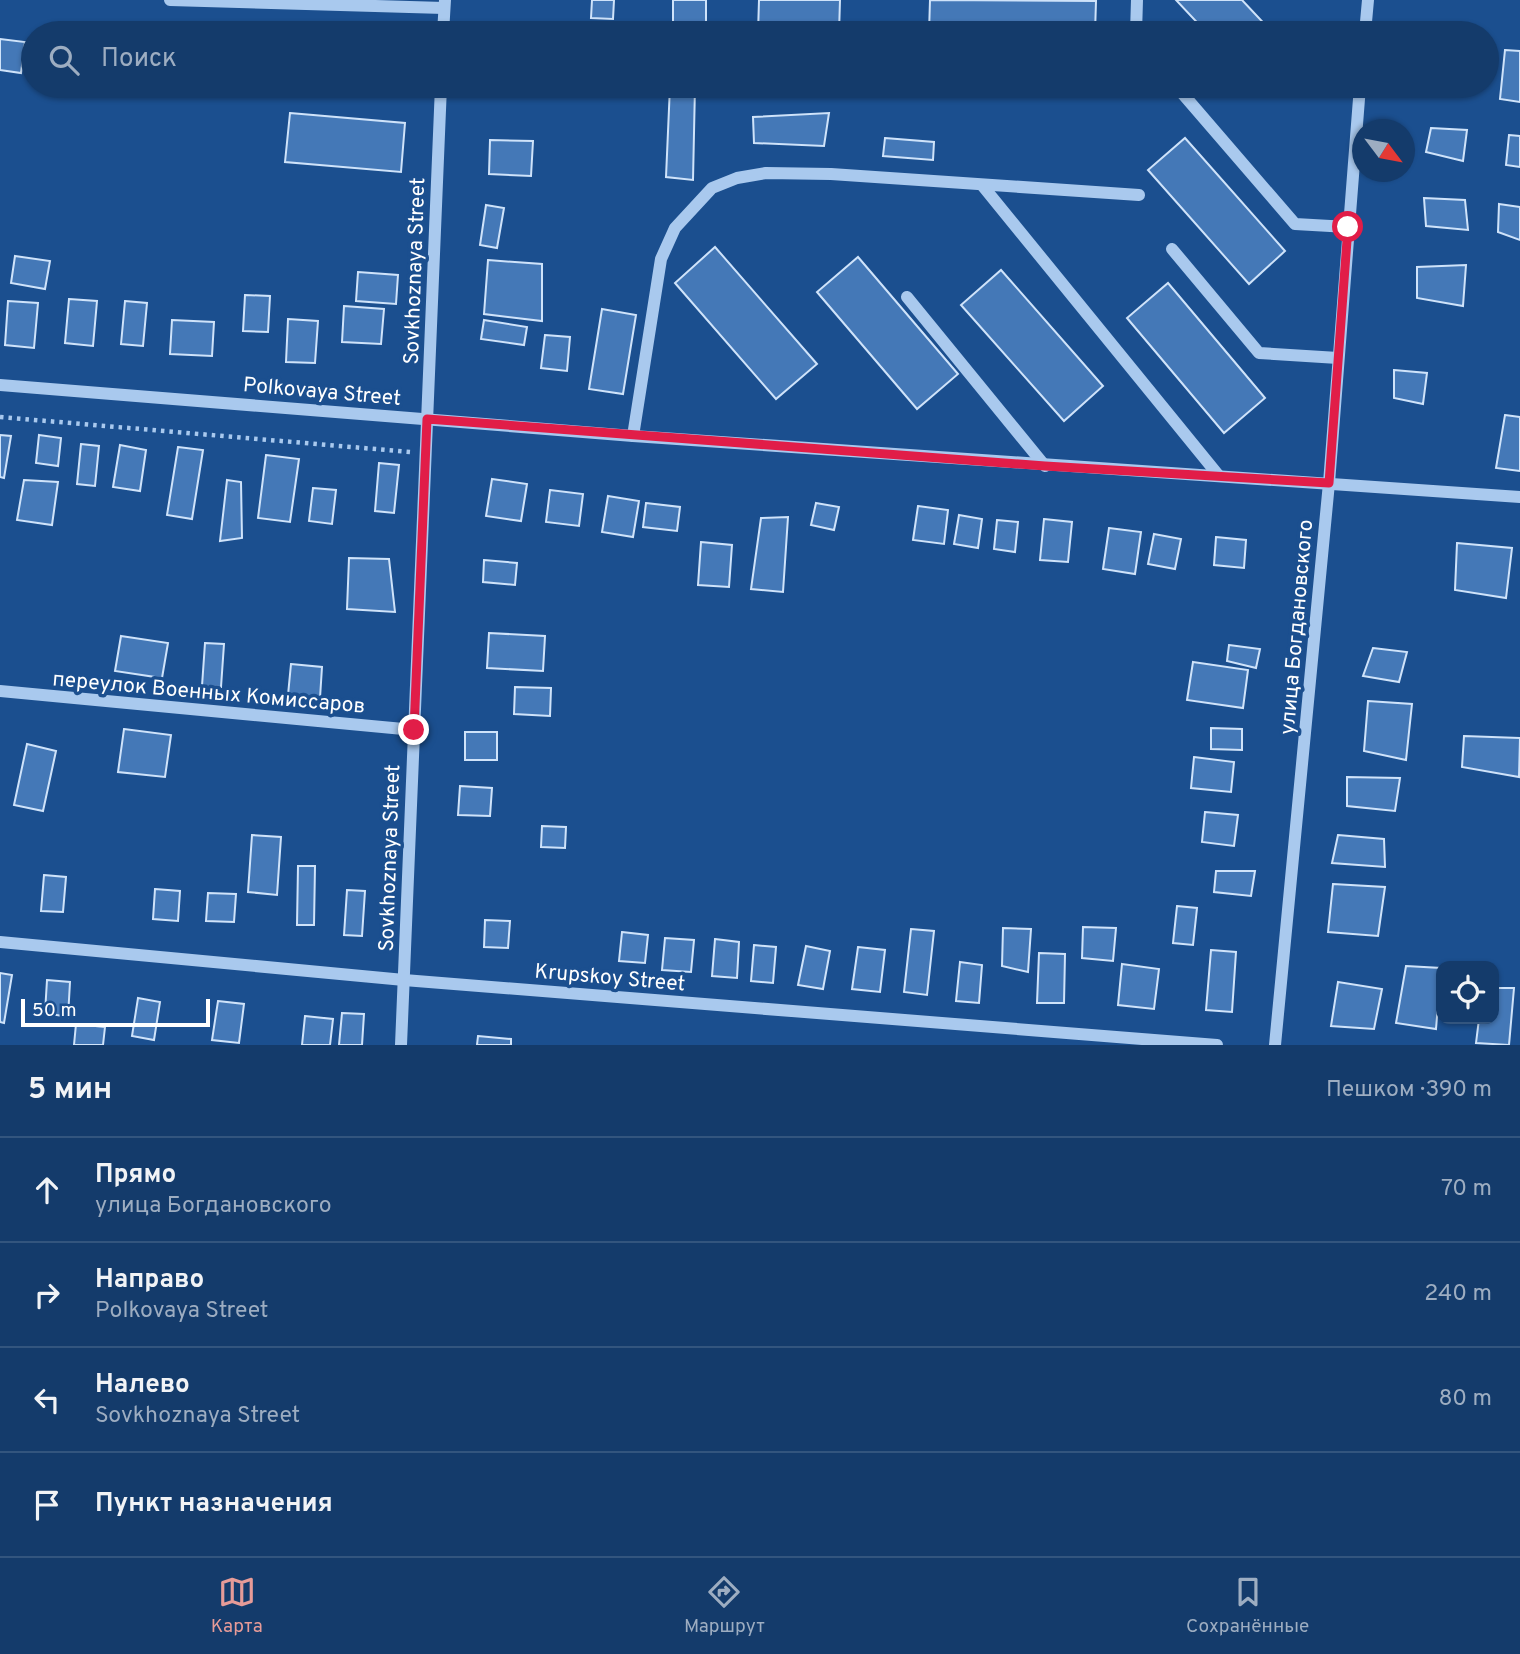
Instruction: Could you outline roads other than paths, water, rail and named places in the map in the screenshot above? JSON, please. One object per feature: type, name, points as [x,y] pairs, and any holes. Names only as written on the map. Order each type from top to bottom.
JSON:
[{"type":"street","points":[[170,0],[445,4]]},
{"type":"street","points":[[1137,21],[1138,0]]},
{"type":"street","points":[[1366,21],[1368,0]]},
{"type":"street","name":"Sovkhoznaya Street","points":[[401,1045],[440,98]]},
{"type":"street","points":[[1186,98],[1295,224],[1348,227]]},
{"type":"street","name":"улица Богдановского","points":[[1275,1045],[1329,483],[1359,98]]},
{"type":"street","points":[[633,436],[661,259],[674,228],[712,188],[737,178],[766,173],[831,174],[1139,195]]},
{"type":"street","points":[[982,185],[1219,477]]},
{"type":"street","points":[[1172,248],[1259,353],[1338,358]]},
{"type":"street","points":[[907,297],[1045,466]]},
{"type":"street","name":"Polkovaya Street","points":[[0,385],[633,436],[1520,497]]},
{"type":"street","name":"переулок Военных Комиссаров","points":[[0,691],[414,730]]},
{"type":"street","name":"Krupskoy Street","points":[[0,942],[404,980],[1217,1045]]}]
